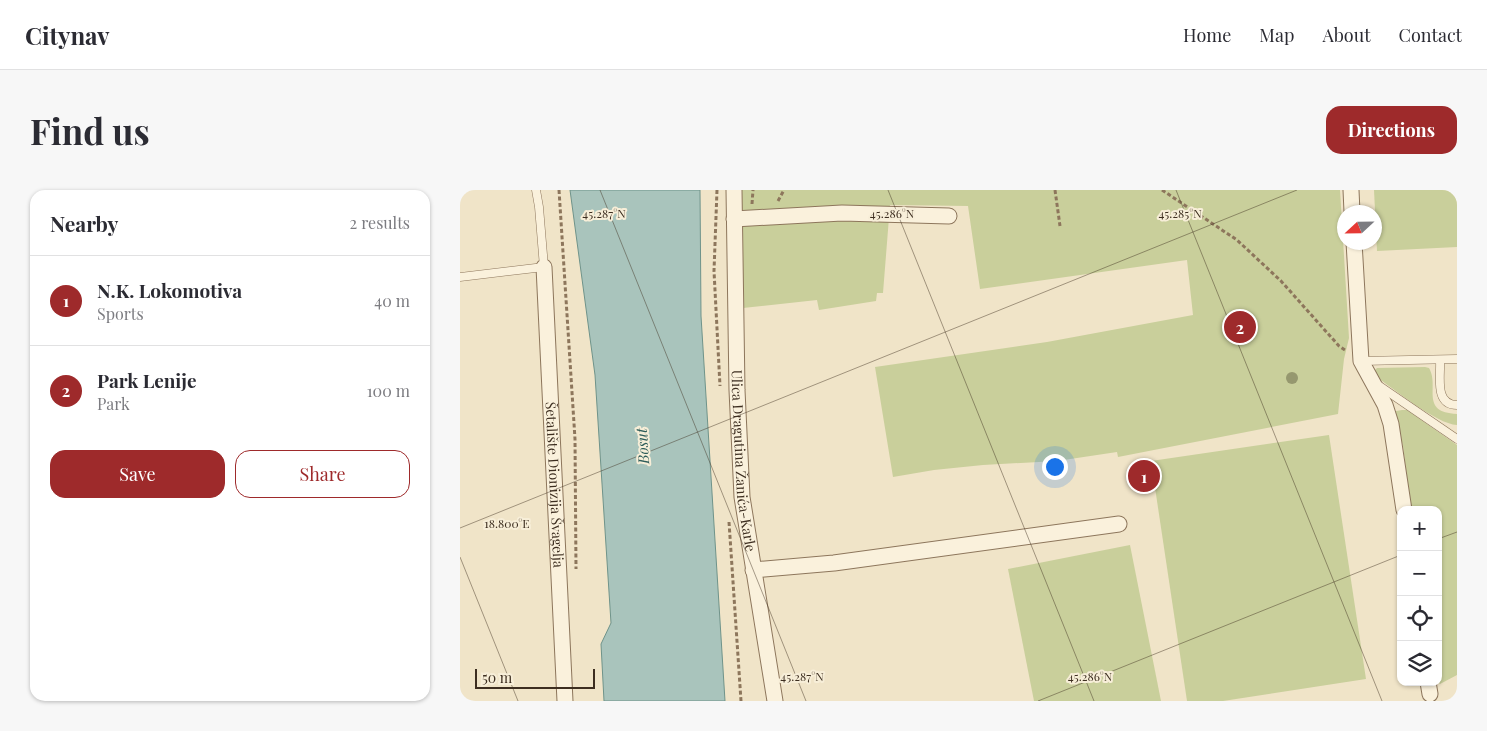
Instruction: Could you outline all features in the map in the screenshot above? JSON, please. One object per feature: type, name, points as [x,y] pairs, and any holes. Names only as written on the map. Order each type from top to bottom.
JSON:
[{"type":"street","name":"Ulica Dragutina Žanića-Karle","points":[[734,190],[737,390],[742,497],[775,701]]},
{"type":"street","points":[[1351,190],[1352,205]]},
{"type":"street","points":[[734,219],[842,213],[949,216]]},
{"type":"street","points":[[1354,250],[1361,361],[1384,405],[1391,424],[1403,506]]},
{"type":"street","name":"Šetalište Dionizija Švagelja","points":[[544,268],[565,701]]},
{"type":"street","points":[[753,570],[834,563],[1119,524]]},
{"type":"lane","points":[[460,278],[544,268],[536,190]]},
{"type":"lane","points":[[1361,361],[1457,360]]},
{"type":"lane","points":[[1440,361],[1441,393],[1444,402],[1457,405]]},
{"type":"lane","points":[[1372,381],[1457,439]]},
{"type":"path","points":[[559,190],[575,439],[576,573]]},
{"type":"path","points":[[1055,190],[1060,226]]},
{"type":"path","points":[[1162,190],[1237,240],[1281,280],[1339,346],[1361,361]]},
{"type":"green space","points":[[741,190],[1340,190],[1341,205],[1337,205],[1337,250],[1344,250],[1349,338],[1344,359],[1338,414],[1118,457],[1117,452],[1057,461],[934,470],[893,477],[875,367],[1047,342],[1193,315],[1187,260],[980,289],[968,206],[890,205],[883,293],[877,293],[876,301],[819,310],[817,300],[743,308]]},
{"type":"green space","points":[[1374,190],[1457,190],[1457,247],[1377,251],[1382,250],[1382,205],[1375,205]]},
{"type":"green space","points":[[1377,368],[1429,368],[1432,375],[1434,404],[1438,409],[1457,414],[1457,425],[1438,419],[1415,405],[1375,376],[1374,371]]},
{"type":"green space","points":[[1407,410],[1457,445],[1457,675],[1442,683],[1442,506],[1410,506],[1403,446],[1395,415],[1396,411]]},
{"type":"green space","points":[[1329,435],[1366,679],[1223,701],[1187,701],[1151,461]]},
{"type":"green space","points":[[1130,545],[1161,701],[1034,701],[1008,569]]},
{"type":"water","name":"Bosut","points":[[570,190],[700,190],[701,316],[725,701],[604,701],[601,644],[611,623],[595,375]]},
{"type":"place","name":"Park Lenije","points":[[1240,327]]},
{"type":"place","name":"N.K. Lokomotiva","points":[[1144,476]]}]
